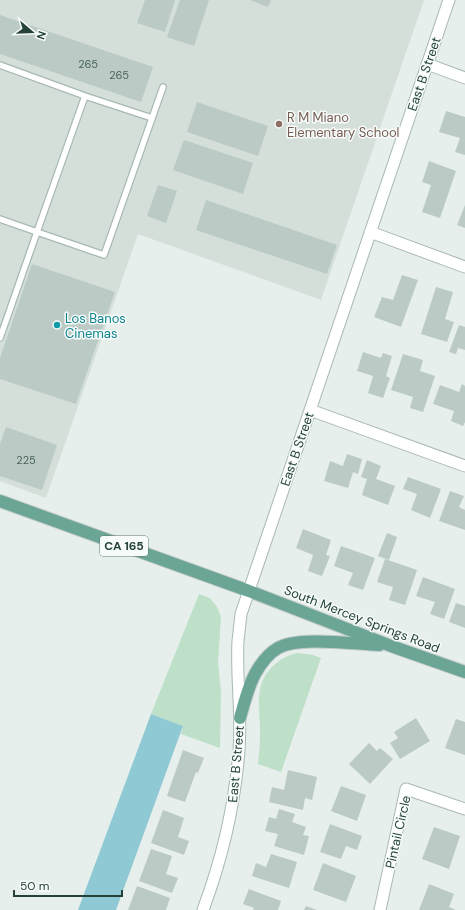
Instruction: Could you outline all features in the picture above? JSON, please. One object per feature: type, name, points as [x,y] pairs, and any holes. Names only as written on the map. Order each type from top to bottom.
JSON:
[{"type":"main road","name":"CA 165","points":[[0,501],[248,591]]},
{"type":"main road","name":"South Mercey Springs Road","points":[[248,591],[391,646],[465,672]]},
{"type":"main road","points":[[240,718],[255,673],[264,661],[277,649],[289,644],[306,641],[391,646]]},
{"type":"street","name":"East B Street","points":[[203,910],[224,841],[231,809],[239,750],[240,718],[238,641],[242,614],[248,591],[449,0]]},
{"type":"street","points":[[427,64],[465,78]]},
{"type":"street","points":[[370,232],[465,267]]},
{"type":"street","points":[[310,410],[465,466]]},
{"type":"street","name":"Pintail Circle","points":[[380,910],[406,789],[465,809]]},
{"type":"lane","points":[[0,65],[85,96],[152,118]]},
{"type":"lane","points":[[0,219],[104,255],[163,87]]},
{"type":"lane","points":[[0,338],[85,96]]},
{"type":"shaded area","points":[[0,0],[424,0],[321,300],[138,234],[46,498],[0,481]]},
{"type":"green space","points":[[199,594],[210,598],[217,607],[221,617],[218,662],[221,691],[220,748],[181,734],[183,726],[151,714]]},
{"type":"green space","points":[[297,653],[313,655],[321,658],[281,772],[258,764],[260,739],[260,690],[266,674],[273,666],[284,658]]},
{"type":"water","points":[[151,714],[183,726],[116,910],[78,910]]},
{"type":"building","points":[[145,0],[175,0],[165,32],[137,23]]},
{"type":"building","points":[[180,0],[209,0],[194,46],[167,37]]},
{"type":"building","points":[[250,0],[271,0],[268,7]]},
{"type":"building","points":[[0,15],[153,67],[141,102],[0,54]]},
{"type":"building","points":[[197,102],[268,126],[258,156],[187,132]]},
{"type":"building","points":[[446,111],[465,117],[465,155],[455,152],[460,138],[439,132]]},
{"type":"building","points":[[184,140],[253,163],[243,194],[173,170]]},
{"type":"building","points":[[429,161],[456,171],[440,218],[422,212],[431,185],[422,182]]},
{"type":"building","points":[[158,185],[177,191],[166,223],[147,216]]},
{"type":"building","points":[[206,200],[337,245],[327,274],[196,230]]},
{"type":"building","points":[[465,205],[465,228],[457,225]]},
{"type":"building","name":"Los Banos Cinemas","points":[[32,264],[115,292],[76,404],[0,379],[0,358]]},
{"type":"building","points":[[402,275],[418,280],[401,327],[374,317],[382,297],[393,300]]},
{"type":"building","points":[[436,287],[453,292],[445,319],[454,322],[447,342],[421,334]]},
{"type":"building","points":[[459,325],[465,327],[465,350],[458,348],[456,354],[449,352]]},
{"type":"building","points":[[363,352],[381,358],[383,353],[392,356],[386,376],[390,378],[383,398],[368,393],[373,376],[357,371]]},
{"type":"building","points":[[403,354],[423,360],[420,371],[435,376],[423,412],[410,408],[413,397],[391,390]]},
{"type":"building","points":[[462,384],[465,386],[465,422],[463,426],[451,421],[454,411],[433,404],[440,385],[459,392]]},
{"type":"building","points":[[6,427],[57,445],[42,490],[0,476],[0,444]]},
{"type":"building","points":[[347,454],[362,459],[358,474],[353,472],[348,488],[324,481],[330,461],[343,466]]},
{"type":"building","points":[[367,460],[381,466],[376,479],[395,486],[388,505],[362,495],[367,479],[361,477]]},
{"type":"building","points":[[408,477],[441,489],[430,518],[411,510],[417,494],[403,489]]},
{"type":"building","points":[[450,491],[464,496],[459,507],[465,510],[465,530],[439,521]]},
{"type":"building","points":[[303,529],[331,540],[326,555],[330,556],[322,576],[308,571],[313,555],[296,548]]},
{"type":"building","points":[[387,533],[397,537],[389,560],[378,556]]},
{"type":"building","points":[[341,546],[375,558],[363,590],[348,585],[353,573],[334,566]]},
{"type":"building","points":[[385,559],[417,570],[405,605],[389,600],[393,587],[377,582]]},
{"type":"building","points":[[423,577],[455,589],[444,619],[430,614],[435,602],[416,596]]},
{"type":"building","points":[[456,603],[465,606],[465,628],[449,622]]},
{"type":"building","points":[[416,718],[430,741],[400,759],[390,743],[398,738],[394,732]]},
{"type":"building","points":[[456,719],[465,722],[465,755],[445,748]]},
{"type":"building","points":[[369,743],[377,751],[380,748],[393,759],[370,784],[349,764]]},
{"type":"building","points":[[183,750],[204,758],[198,773],[196,772],[185,802],[167,796]]},
{"type":"building","points":[[288,770],[317,777],[312,800],[305,798],[303,810],[269,802],[272,787],[284,790]]},
{"type":"building","points":[[341,786],[366,795],[357,821],[331,811]]},
{"type":"building","points":[[279,809],[295,814],[292,822],[306,827],[303,835],[309,836],[304,855],[274,846],[278,834],[265,831],[269,817],[276,819]]},
{"type":"building","points":[[163,810],[184,818],[178,837],[189,841],[184,855],[151,843]]},
{"type":"building","points":[[330,824],[362,836],[357,850],[346,846],[341,859],[320,852]]},
{"type":"building","points":[[434,827],[460,836],[449,869],[422,859]]},
{"type":"building","points":[[151,849],[172,856],[166,874],[178,878],[172,893],[139,881]]},
{"type":"building","points":[[271,854],[297,862],[289,888],[252,876],[256,863],[266,867]]},
{"type":"building","points":[[323,863],[356,876],[346,902],[313,890]]},
{"type":"building","points":[[429,884],[454,894],[449,907],[456,910],[419,910]]},
{"type":"building","points":[[137,886],[170,898],[166,910],[128,910]]},
{"type":"building","points":[[249,889],[281,901],[278,910],[253,910],[254,908],[243,904]]},
{"type":"building","points":[[306,906],[317,910],[304,910]]},
{"type":"place","name":"R M Miano Elementary School","points":[[279,124]]},
{"type":"place","name":"Los Banos Cinemas","points":[[57,325]]}]
